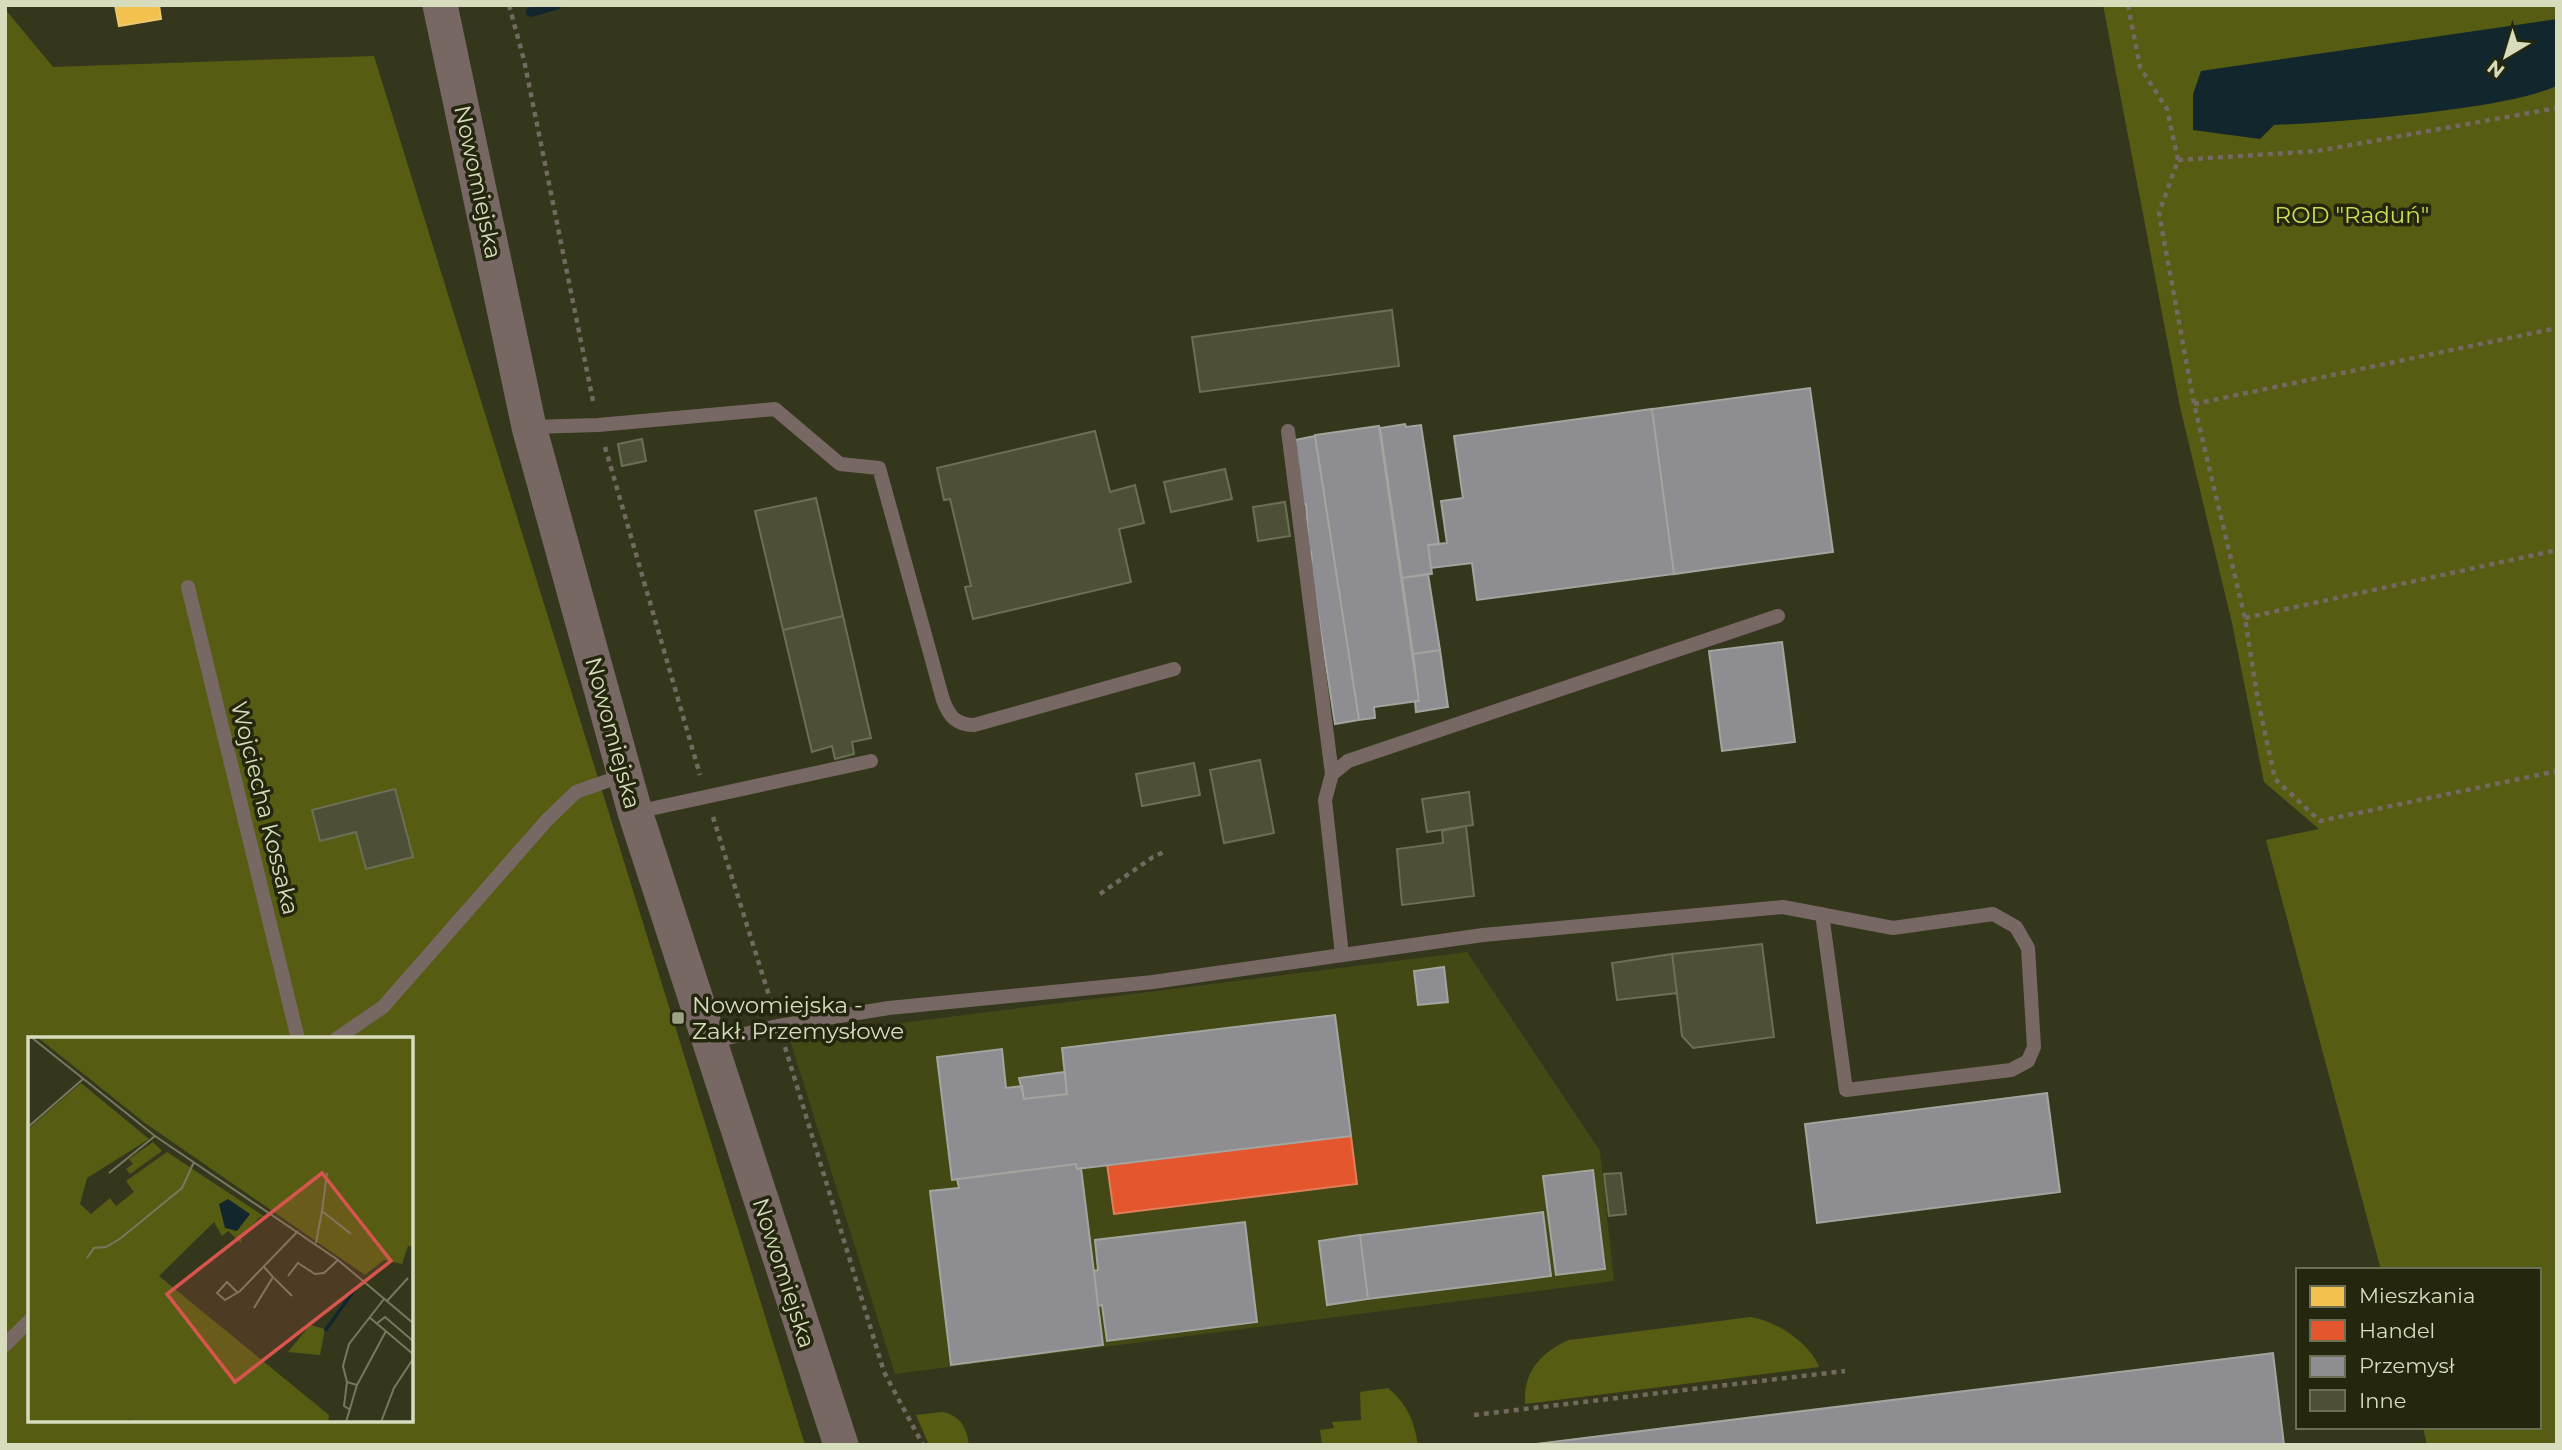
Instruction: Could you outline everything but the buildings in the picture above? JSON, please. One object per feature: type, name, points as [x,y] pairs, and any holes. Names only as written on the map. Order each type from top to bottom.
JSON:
[{"type":"street","name":"Nowomiejska","points":[[440,5],[529,427],[624,775],[841,1445]]},
{"type":"lane","points":[[529,427],[598,425],[775,409],[840,464],[879,468],[943,700],[948,715],[962,725],[974,725],[1174,669]]},
{"type":"lane","points":[[1289,431],[1332,774],[1325,800],[1342,955]]},
{"type":"lane","name":"Wojciecha Kossaka","points":[[188,587],[298,1037]]},
{"type":"lane","points":[[1332,774],[1348,761],[1778,616]]},
{"type":"lane","points":[[635,812],[871,761]]},
{"type":"lane","points":[[339,1037],[383,1007],[547,820],[576,792],[624,775]]},
{"type":"lane","points":[[710,1043],[778,1026],[889,1008],[1153,982],[1483,935],[1783,906],[1893,928],[1993,914],[2016,927],[2028,948],[2034,1047],[2028,1061],[2011,1070],[1846,1090],[1822,914]]},
{"type":"lane","points":[[5,1345],[28,1322]]},
{"type":"path","points":[[509,5],[524,60],[598,425],[706,796],[884,1372],[923,1445]]},
{"type":"path","points":[[2128,5],[2140,67],[2167,109],[2178,160],[2159,213],[2194,404],[2245,618],[2258,701],[2275,779],[2320,821],[2557,771]]},
{"type":"path","points":[[2178,160],[2317,150],[2557,108]]},
{"type":"path","points":[[2194,404],[2557,328]]},
{"type":"path","points":[[2245,618],[2557,550]]},
{"type":"path","points":[[1100,894],[1164,852]]},
{"type":"path","points":[[1474,1415],[1845,1371]]},
{"type":"shaded area","points":[[1467,952],[1600,1151],[1614,1281],[895,1374],[789,1037]]},
{"type":"green space","name":"ROD \"Raduń\"","points":[[2103,5],[2557,5],[2557,1445],[2427,1445],[2423,1429],[2541,1429],[2541,1268],[2380,1268],[2266,840],[2319,829],[2264,782],[2232,623],[2180,407]]},
{"type":"green space","points":[[5,9],[53,67],[374,56],[805,1445],[5,1445]]},
{"type":"green space","points":[[1751,1317],[1771,1323],[1791,1334],[1815,1358],[1819,1367],[1525,1404],[1527,1382],[1536,1364],[1550,1351],[1569,1340]]},
{"type":"green space","points":[[1388,1388],[1409,1413],[1418,1445],[1322,1445],[1320,1430],[1334,1428],[1332,1422],[1361,1420],[1360,1392]]},
{"type":"green space","points":[[942,1412],[954,1416],[962,1423],[969,1445],[929,1445],[916,1415]]},
{"type":"water","points":[[2557,19],[2557,86],[2534,94],[2415,114],[2274,125],[2260,139],[2193,130],[2193,94],[2201,71]]},
{"type":"waterway","points":[[531,12],[556,5]]},
{"type":"place","name":"Nowomiejska - Zakł. Przemysłowe","points":[[678,1018]]}]
